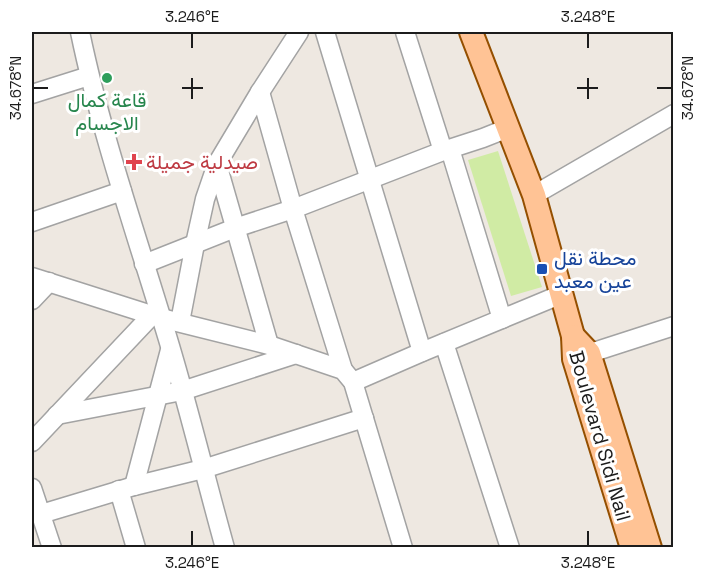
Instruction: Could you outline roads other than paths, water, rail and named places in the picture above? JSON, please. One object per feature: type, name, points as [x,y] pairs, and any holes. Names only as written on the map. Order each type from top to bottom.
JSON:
[{"type":"main road","points":[[471,32],[534,195],[562,294]]},
{"type":"main road","name":"Boulevard Sidi Nail","points":[[562,294],[573,336],[650,548]]},
{"type":"main road","name":"Boulevard Sidi Nail","points":[[581,356],[632,548]]},
{"type":"street","points":[[80,32],[89,76],[157,316],[171,348],[225,548]]},
{"type":"street","points":[[180,322],[195,244],[217,164],[299,32]]},
{"type":"street","points":[[325,32],[422,352]]},
{"type":"street","points":[[405,32],[502,319]]},
{"type":"street","points":[[32,94],[89,76]]},
{"type":"street","points":[[260,92],[293,209],[364,418],[403,548]]},
{"type":"street","points":[[534,195],[674,114]]},
{"type":"street","points":[[144,264],[235,228],[293,209],[508,128]]},
{"type":"street","points":[[217,164],[269,345]]},
{"type":"street","points":[[32,222],[122,190]]},
{"type":"street","points":[[32,277],[157,316],[269,345],[348,376],[422,352],[562,294]]},
{"type":"street","points":[[32,300],[49,282]]},
{"type":"street","points":[[32,442],[157,316]]},
{"type":"street","points":[[581,356],[674,326]]},
{"type":"street","points":[[444,343],[510,548]]},
{"type":"street","points":[[136,548],[129,524],[127,488],[171,348]]},
{"type":"street","points":[[57,415],[183,391],[296,354]]},
{"type":"street","points":[[41,514],[127,488],[203,469],[364,418]]},
{"type":"street","points":[[32,488],[52,548]]},
{"type":"street","points":[[122,548],[129,524]]},
{"type":"place","name":"قاعة كمال الاجسام","points":[[107,78]]},
{"type":"place","name":"صيدلية جميلة","points":[[134,162]]},
{"type":"place","name":"محطة نقل عين معبد","points":[[542,269]]}]
